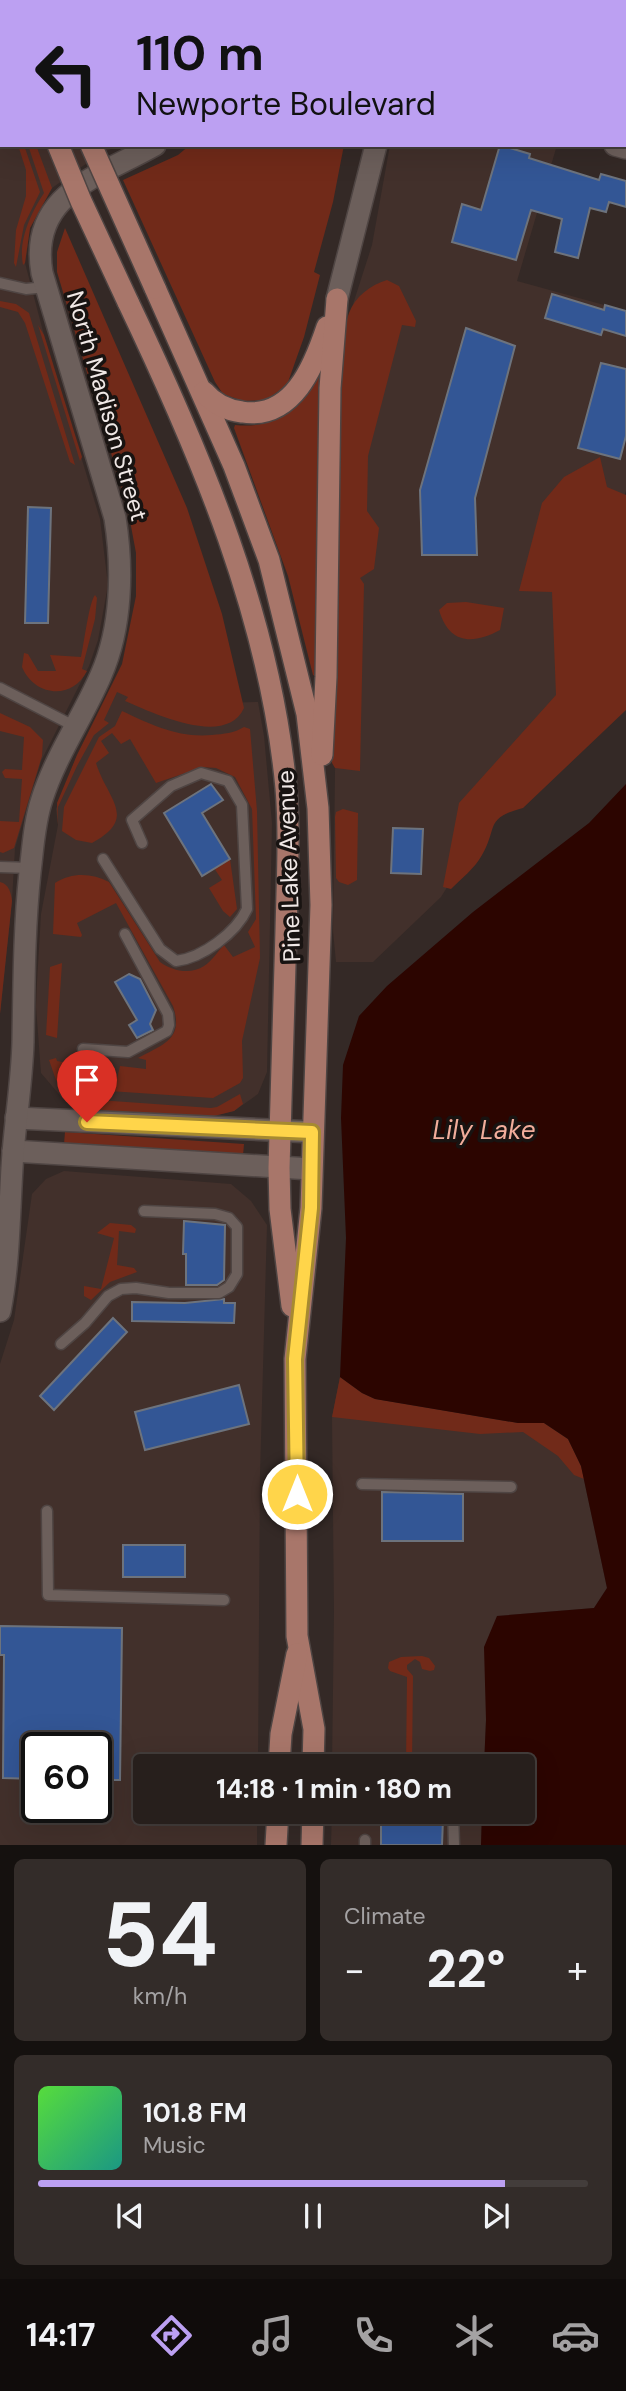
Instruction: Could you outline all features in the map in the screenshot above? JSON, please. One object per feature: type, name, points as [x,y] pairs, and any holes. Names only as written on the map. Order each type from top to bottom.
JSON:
[{"type":"main road","name":"Pine Lake Avenue","points":[[59,147],[81,201],[167,384],[240,574],[261,643],[276,719],[286,789],[287,862],[280,1209],[296,1343],[298,1648],[314,1728],[313,1754]]},
{"type":"main road","name":"Pine Lake Avenue","points":[[92,147],[234,466],[269,560],[307,714],[318,808],[321,905],[311,1208],[296,1343]]},
{"type":"main road","points":[[201,389],[211,401],[229,411],[249,414],[271,410],[290,398],[306,379],[316,359],[337,299]]},
{"type":"main road","points":[[318,808],[326,677],[330,388],[337,299]]},
{"type":"main road","name":"Pine Lake Avenue","points":[[280,1754],[281,1734],[298,1648]]},
{"type":"main road","points":[[276,1845],[277,1824]]},
{"type":"main road","points":[[312,1845],[313,1824]]},
{"type":"street","name":"North Madison Street","points":[[0,1311],[5,1285],[23,1045],[25,922],[33,840],[42,800],[108,657],[119,584],[120,552],[105,480],[46,287],[39,257],[40,246],[51,216],[68,193],[151,147]]},
{"type":"street","points":[[337,299],[375,147]]},
{"type":"street","points":[[16,1118],[312,1132]]},
{"type":"street","points":[[13,1151],[311,1170]]},
{"type":"lane","points":[[0,283],[26,289],[46,287]]},
{"type":"lane","points":[[0,688],[74,726]]},
{"type":"lane","points":[[103,859],[160,948],[176,961],[191,959],[242,920],[247,909],[242,806],[228,780],[201,773],[171,786],[132,820],[142,844]]},
{"type":"lane","points":[[0,867],[31,868]]},
{"type":"lane","points":[[83,1049],[128,1052],[167,1031],[168,1014],[125,934]]},
{"type":"lane","points":[[61,1344],[85,1323],[108,1296],[121,1289],[219,1293],[229,1287],[237,1274],[237,1227],[229,1218],[215,1214],[144,1211]]},
{"type":"lane","points":[[362,1484],[511,1487]]},
{"type":"lane","points":[[47,1511],[48,1595],[224,1600]]},
{"type":"lane","points":[[453,1824],[454,1845]]},
{"type":"shaded area","points":[[0,147],[116,147],[101,153],[52,188],[30,228],[25,263],[100,519],[108,585],[98,640],[89,666],[41,761],[15,848],[0,1014]]},
{"type":"shaded area","points":[[19,147],[25,147],[40,192],[24,225],[16,267],[16,230],[26,196],[26,170]]},
{"type":"shaded area","points":[[29,147],[37,147],[52,188],[30,228],[23,265],[24,237],[44,193]]},
{"type":"shaded area","points":[[188,147],[344,147],[333,202],[314,272],[320,275],[304,337],[287,385],[266,400],[243,401],[223,394],[215,382],[123,180],[178,155]]},
{"type":"shaded area","points":[[390,147],[556,147],[517,281],[626,311],[626,491],[567,647],[550,722],[441,897],[373,962],[336,962],[333,931],[337,613],[347,323],[372,245]]},
{"type":"shaded area","points":[[65,228],[187,508],[222,614],[244,708],[235,720],[206,727],[153,713],[125,701],[128,697],[117,692],[104,720],[109,723],[94,735],[58,807],[58,825],[57,803],[77,755],[122,664],[136,596],[136,553],[128,510],[57,272],[57,252]]},
{"type":"shaded area","points":[[387,280],[399,286],[416,321],[415,327],[402,325],[368,456],[367,511],[379,528],[374,569],[360,578],[364,584],[360,771],[335,768],[332,763],[338,386],[341,346],[349,313],[364,292]]},
{"type":"shaded area","points":[[0,301],[16,304],[29,313],[75,465],[70,462],[25,323],[18,312],[0,307]]},
{"type":"shaded area","points":[[38,325],[44,335],[82,457],[80,461]]},
{"type":"shaded area","points":[[321,373],[315,676],[288,576],[234,428],[235,425],[265,423],[291,411],[305,397]]},
{"type":"shaded area","points":[[600,457],[607,487],[626,495],[626,710],[523,808],[497,820],[487,846],[476,864],[451,889],[443,887],[459,803],[556,695],[552,592],[519,591],[542,503],[564,477]]},
{"type":"shaded area","points":[[95,595],[95,619],[82,669],[87,671],[80,681],[63,691],[44,689],[35,684],[22,667],[24,653],[28,654],[38,671],[56,671],[50,655],[81,657]]},
{"type":"shaded area","points":[[466,602],[504,608],[500,630],[471,639],[455,635],[443,621],[439,610],[447,603]]},
{"type":"shaded area","points":[[113,686],[190,704],[258,702],[272,823],[267,1072],[258,1094],[234,1111],[210,1117],[87,1110],[64,1100],[41,1073],[37,982],[41,914],[58,825],[56,809],[77,755]]},
{"type":"shaded area","points":[[122,711],[155,726],[188,734],[216,735],[244,727],[250,729],[257,811],[260,958],[242,1041],[243,1078],[240,1083],[213,1098],[65,1088],[56,1080],[49,1060],[56,1058],[57,1061],[72,1064],[72,1079],[116,1083],[120,1066],[146,1069],[146,1060],[138,1058],[169,1039],[176,1026],[173,1006],[116,903],[77,923],[81,937],[53,934],[55,883],[62,879],[82,875],[109,882],[160,962],[170,968],[182,971],[199,969],[224,945],[233,957],[255,947],[248,932],[256,919],[252,809],[235,777],[216,768],[203,767],[156,783],[130,739],[121,744],[112,733],[101,741],[109,753],[96,763],[116,807],[114,825],[92,843],[76,840],[62,831],[64,807],[99,737],[115,726]]},
{"type":"shaded area","points":[[0,713],[30,727],[43,740],[42,756],[14,848],[3,853],[0,852],[0,821],[19,822],[22,779],[5,778],[2,772],[5,769],[22,770],[24,737],[0,731]]},
{"type":"shaded area","points":[[343,809],[358,813],[357,880],[348,885],[336,878],[335,817],[336,812]]},
{"type":"shaded area","points":[[230,859],[237,909],[230,917],[223,911],[209,888],[222,880],[214,868]]},
{"type":"shaded area","points":[[0,882],[7,887],[12,901],[0,1014]]},
{"type":"shaded area","points":[[62,963],[57,1038],[46,1035],[50,967]]},
{"type":"shaded area","points":[[240,1094],[243,1104],[234,1111],[210,1117],[87,1110],[74,1106],[70,1098],[211,1108]]},
{"type":"shaded area","points":[[65,1132],[244,1144],[243,1156],[64,1144]]},
{"type":"shaded area","points":[[64,1171],[231,1184],[251,1201],[267,1225],[260,1475],[258,1754],[133,1754],[133,1824],[257,1824],[257,1845],[0,1845],[0,1364],[14,1320],[32,1194],[46,1179]]},
{"type":"shaded area","points":[[110,1223],[131,1225],[136,1229],[135,1233],[119,1231],[117,1265],[134,1268],[137,1272],[110,1282],[91,1300],[84,1296],[84,1286],[101,1289],[114,1238],[97,1233]]},
{"type":"shaded area","points":[[340,1377],[375,1399],[518,1423],[544,1423],[581,1466],[607,1588],[594,1608],[497,1616],[485,1754],[332,1754],[332,1417]]},
{"type":"shaded area","points":[[340,1377],[375,1399],[518,1423],[544,1423],[568,1439],[584,1479],[574,1475],[558,1456],[523,1432],[480,1434],[332,1417]]},
{"type":"shaded area","points":[[422,1656],[429,1658],[435,1666],[434,1670],[430,1671],[422,1669],[420,1662],[415,1659],[407,1665],[413,1676],[412,1754],[406,1754],[407,1677],[388,1668],[389,1662],[401,1657]]},
{"type":"shaded area","points":[[332,1824],[482,1824],[481,1845],[331,1845]]},
{"type":"water","name":"Lily Lake","points":[[626,784],[626,1845],[481,1845],[482,1824],[535,1824],[535,1754],[485,1754],[484,1647],[497,1616],[594,1608],[607,1588],[581,1466],[568,1439],[544,1423],[518,1423],[375,1399],[340,1377],[346,1238],[341,1118],[343,1065],[359,1016],[387,986],[473,912],[589,823]]},
{"type":"building","points":[[499,147],[530,154],[529,158],[599,180],[601,174],[626,181],[626,207],[609,202],[606,212],[590,208],[578,258],[555,252],[562,219],[531,210],[516,260],[452,242],[462,204],[481,210]]},
{"type":"building","points":[[552,294],[604,310],[605,305],[626,311],[626,336],[603,329],[601,335],[545,318]]},
{"type":"building","points":[[466,328],[515,346],[475,498],[477,555],[422,555],[420,490]]},
{"type":"building","points":[[601,363],[626,369],[626,436],[620,459],[578,448]]},
{"type":"building","points":[[28,507],[51,508],[48,623],[25,623]]},
{"type":"building","points":[[211,784],[223,800],[202,813],[230,859],[202,876],[164,813]]},
{"type":"building","points":[[393,828],[423,829],[421,874],[391,873]]},
{"type":"building","points":[[129,974],[140,979],[156,1010],[150,1024],[153,1030],[137,1038],[129,1025],[137,1020],[115,982]]},
{"type":"building","points":[[184,1221],[225,1225],[224,1280],[217,1285],[186,1285]]},
{"type":"building","points":[[224,1299],[224,1303],[235,1303],[234,1323],[132,1321],[132,1302],[185,1303]]},
{"type":"building","points":[[113,1318],[127,1332],[54,1410],[40,1396]]},
{"type":"building","points":[[239,1385],[249,1424],[145,1450],[135,1412]]},
{"type":"building","points":[[382,1492],[463,1494],[463,1541],[382,1541]]},
{"type":"building","points":[[123,1545],[185,1545],[185,1577],[123,1577]]},
{"type":"building","points":[[0,1626],[122,1628],[120,1780],[112,1780],[112,1732],[21,1732],[21,1779],[3,1778],[4,1655],[0,1655]]},
{"type":"building","points":[[381,1824],[443,1824],[442,1845],[381,1845]]},
{"type":"route","points":[[87,1122],[312,1132],[311,1208],[295,1359],[297,1494]]}]
